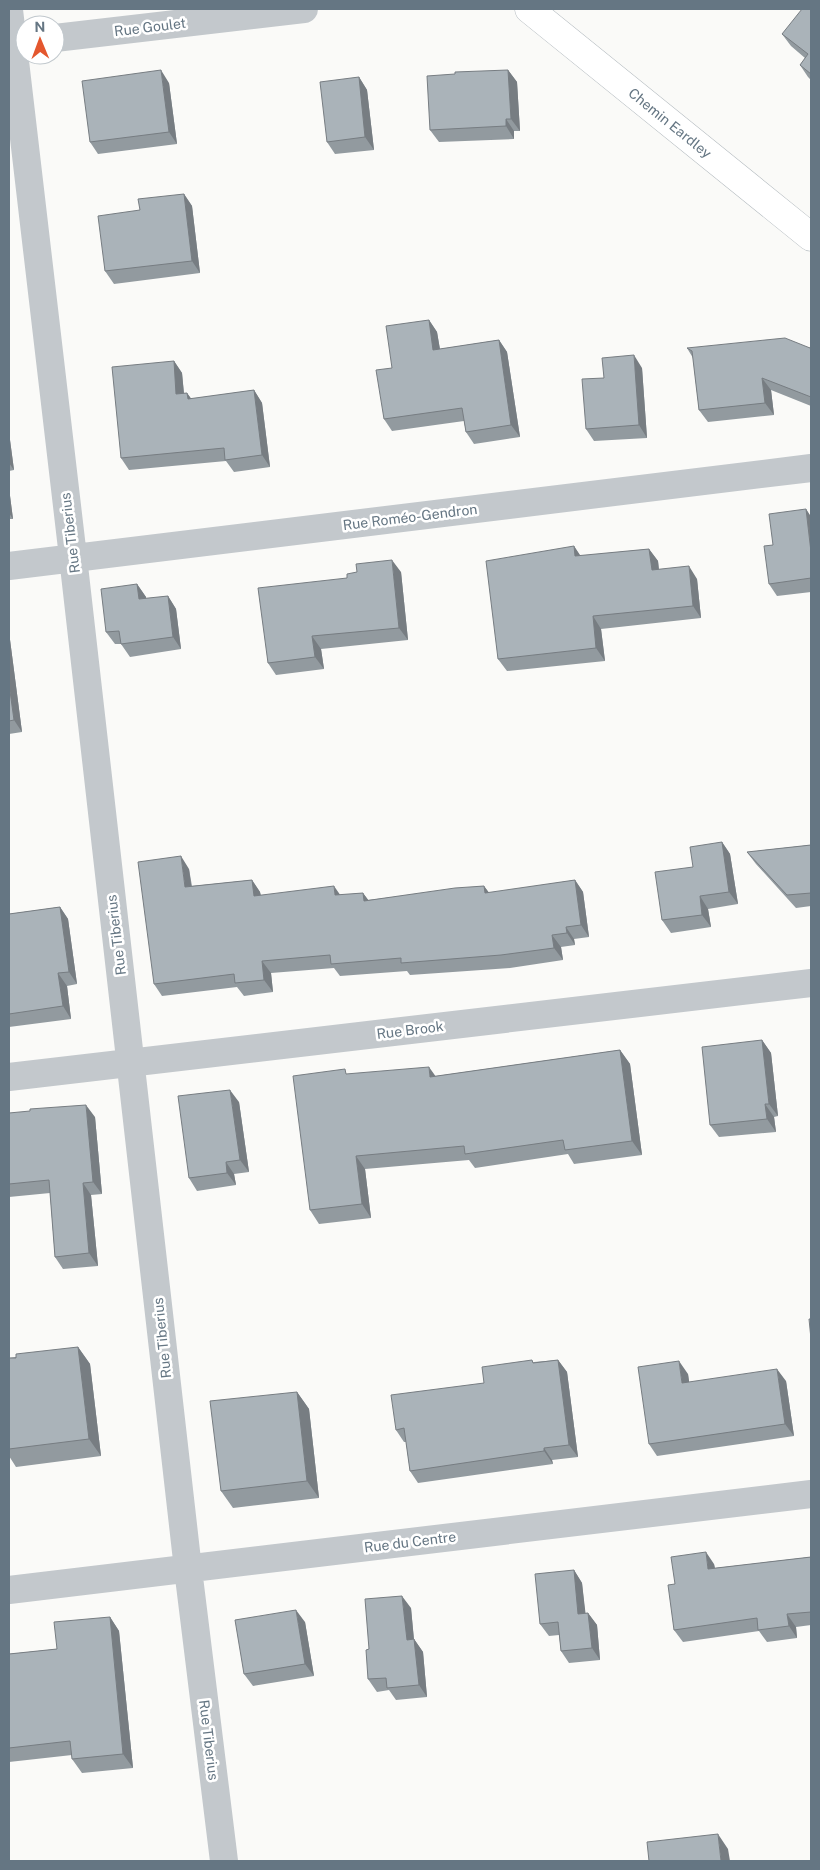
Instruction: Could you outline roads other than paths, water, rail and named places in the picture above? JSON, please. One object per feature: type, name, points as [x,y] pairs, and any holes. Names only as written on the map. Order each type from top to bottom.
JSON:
[{"type":"main road","name":"Chemin Eardley","points":[[529,9],[811,237]]},
{"type":"street","name":"Rue Goulet","points":[[65,37],[304,9]]},
{"type":"street","name":"Rue Tiberius","points":[[9,10],[15,37]]},
{"type":"street","name":"Rue Tiberius","points":[[19,65],[188,1569],[224,1861]]},
{"type":"street","name":"Rue Roméo-Gendron","points":[[9,566],[811,468]]},
{"type":"street","name":"Rue Brook","points":[[9,1077],[811,983]]},
{"type":"street","name":"Rue du Centre","points":[[9,1590],[811,1494]]}]
